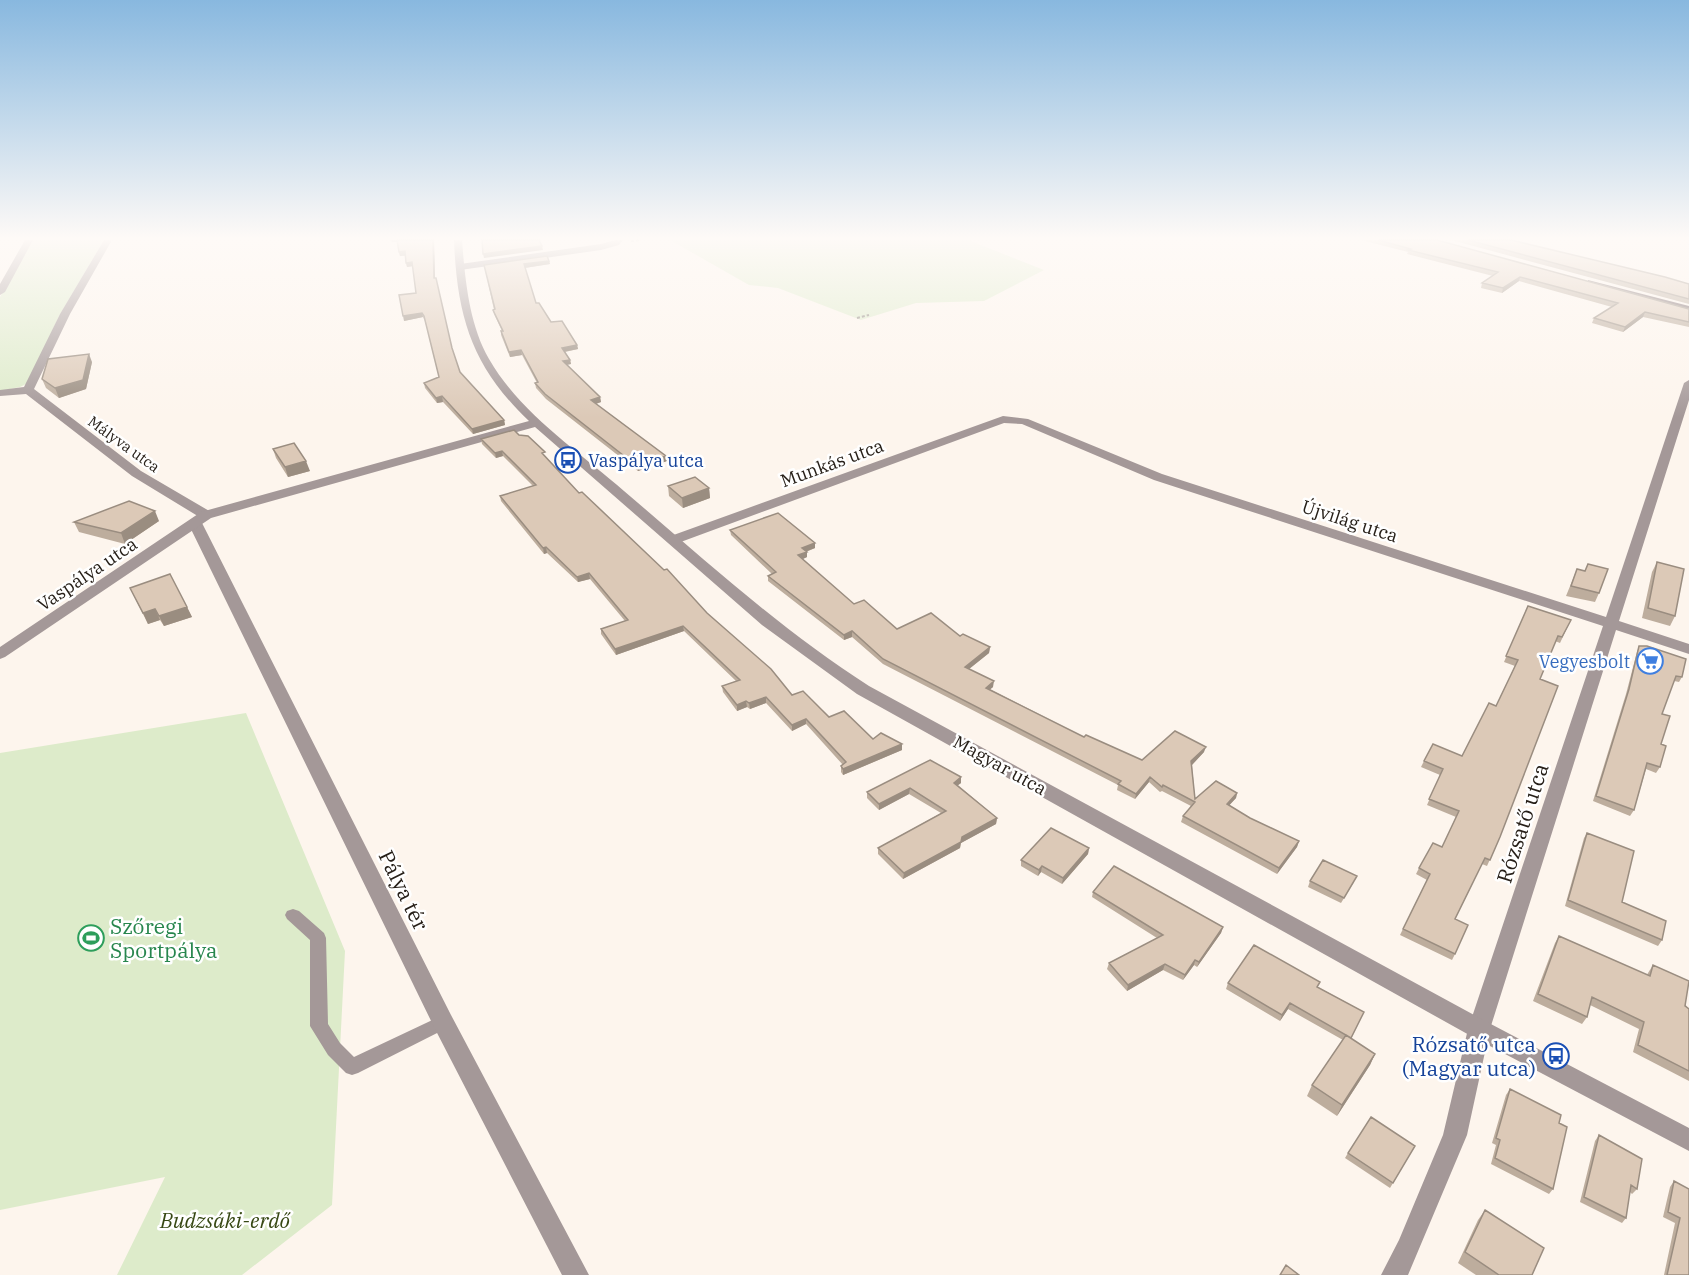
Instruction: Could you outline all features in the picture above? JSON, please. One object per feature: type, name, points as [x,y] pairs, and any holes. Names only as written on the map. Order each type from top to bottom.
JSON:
[{"type":"main road","points":[[1655,300],[1689,309]]},
{"type":"street","points":[[0,393],[28,390],[73,300]]},
{"type":"street","name":"Magyar utca","points":[[466,300],[482,356],[512,397],[772,626],[816,660],[863,690],[1479,1029],[1689,1140]]},
{"type":"street","name":"Rózsatő utca","points":[[1394,1275],[1408,1249],[1455,1135],[1479,1029],[1689,383]]},
{"type":"street","name":"Mályva utca","points":[[28,390],[104,450],[186,505],[201,519]]},
{"type":"street","name":"Újvilág utca","points":[[1003,419],[1024,421],[1158,477],[1689,649]]},
{"type":"street","name":"Munkás utca","points":[[673,540],[1003,419]]},
{"type":"street","name":"Vaspálya utca","points":[[0,654],[201,519],[538,422]]},
{"type":"street","name":"Pálya tér","points":[[201,519],[443,1022],[576,1275]]},
{"type":"lane","points":[[293,915],[318,938],[319,1026],[334,1049],[352,1067],[443,1022]]},
{"type":"path","points":[[857,318],[869,315]]},
{"type":"green space","points":[[0,300],[69,300],[28,383],[0,391]]},
{"type":"green space","points":[[808,300],[987,300],[916,303],[861,320]]},
{"type":"green space","name":"Budzsáki-erdő","points":[[246,713],[345,951],[332,1205],[242,1275],[117,1275],[165,1177],[0,1210],[0,753]]},
{"type":"building","points":[[400,300],[441,300],[460,372],[504,420],[472,429],[442,396],[436,398],[424,383],[439,377],[424,316],[422,313],[403,316]]},
{"type":"building","points":[[493,300],[535,300],[551,322],[562,321],[577,345],[562,348],[570,360],[563,361],[600,397],[591,400],[666,456],[637,466],[545,394],[535,383],[538,382],[521,350],[509,352],[501,331],[503,331],[493,310],[495,309]]},
{"type":"building","points":[[1605,300],[1654,300],[1689,309],[1689,322],[1645,312],[1625,327],[1594,318],[1618,303]]},
{"type":"building","points":[[89,354],[83,380],[55,388],[42,379],[48,359]]},
{"type":"building","points":[[514,430],[519,435],[528,436],[545,452],[542,453],[579,493],[582,492],[664,570],[667,569],[707,613],[771,669],[792,695],[803,691],[829,717],[844,711],[873,739],[881,733],[902,744],[843,769],[841,766],[846,762],[806,719],[792,725],[766,697],[737,705],[722,686],[740,680],[683,626],[615,649],[601,629],[628,620],[589,573],[577,577],[546,547],[543,548],[500,496],[536,485],[502,451],[495,453],[481,439]]},
{"type":"building","points":[[294,443],[306,461],[285,467],[273,449]]},
{"type":"building","points":[[695,477],[709,488],[682,498],[668,486]]},
{"type":"building","points":[[129,501],[155,511],[121,533],[74,522]]},
{"type":"building","points":[[778,513],[815,543],[802,548],[807,552],[798,555],[854,604],[864,600],[897,629],[931,613],[960,636],[963,634],[990,647],[965,667],[994,681],[986,688],[1084,737],[1086,735],[1142,760],[1175,731],[1206,747],[1191,761],[1195,799],[1216,781],[1237,793],[1227,804],[1250,818],[1299,841],[1279,868],[1183,816],[1195,802],[1163,785],[1162,787],[1150,777],[1136,794],[1118,784],[1121,781],[883,659],[852,631],[844,635],[768,576],[776,572],[730,530]]},
{"type":"building","points":[[1657,562],[1684,569],[1675,616],[1648,608]]},
{"type":"building","points":[[1588,564],[1608,569],[1599,593],[1571,586],[1577,569],[1585,571]]},
{"type":"building","points":[[170,574],[187,607],[159,616],[155,609],[143,613],[130,588]]},
{"type":"building","points":[[1528,606],[1571,620],[1562,637],[1558,636],[1540,679],[1558,686],[1490,860],[1485,858],[1455,919],[1468,925],[1455,954],[1403,929],[1430,874],[1419,868],[1433,843],[1442,847],[1459,811],[1429,799],[1443,769],[1424,761],[1433,744],[1462,756],[1489,703],[1496,706],[1518,660],[1506,656]]},
{"type":"building","points":[[1639,646],[1647,646],[1686,659],[1682,677],[1676,676],[1662,714],[1670,716],[1661,744],[1666,746],[1660,767],[1647,763],[1634,810],[1596,796],[1629,689]]},
{"type":"building","points":[[930,760],[961,777],[954,783],[997,818],[962,837],[961,842],[904,873],[878,848],[946,811],[910,788],[879,804],[867,792]]},
{"type":"building","points":[[1051,828],[1089,848],[1063,878],[1042,866],[1039,870],[1021,860]]},
{"type":"building","points":[[1587,833],[1634,851],[1622,902],[1666,921],[1662,940],[1568,900]]},
{"type":"building","points":[[1323,860],[1357,876],[1344,898],[1310,881]]},
{"type":"building","points":[[1114,866],[1223,927],[1199,962],[1195,960],[1185,975],[1165,964],[1128,985],[1109,963],[1163,935],[1093,892]]},
{"type":"building","points":[[1559,936],[1650,976],[1653,965],[1689,981],[1685,1006],[1689,1009],[1689,1071],[1638,1045],[1644,1022],[1592,997],[1587,1017],[1538,994]]},
{"type":"building","points":[[1254,945],[1320,982],[1317,987],[1364,1012],[1351,1038],[1290,1003],[1282,1015],[1228,983]]},
{"type":"building","points":[[1346,1035],[1375,1054],[1342,1105],[1312,1085]]},
{"type":"building","points":[[1510,1089],[1561,1115],[1559,1123],[1567,1127],[1553,1189],[1495,1158],[1500,1140],[1496,1138]]},
{"type":"building","points":[[1371,1117],[1415,1146],[1393,1183],[1348,1153]]},
{"type":"building","points":[[1599,1135],[1642,1159],[1637,1189],[1631,1185],[1626,1218],[1584,1197]]},
{"type":"building","points":[[1674,1181],[1689,1189],[1689,1275],[1667,1275],[1680,1218],[1668,1212]]},
{"type":"building","points":[[1485,1210],[1544,1248],[1532,1275],[1499,1275],[1465,1252]]},
{"type":"building","points":[[1286,1265],[1299,1275],[1280,1275]]},
{"type":"place","name":"Vaspálya utca","points":[[568,460]]},
{"type":"place","name":"Vegyesbolt","points":[[1650,661]]},
{"type":"place","name":"Szőregi Sportpálya","points":[[91,938]]},
{"type":"place","name":"Rózsatő utca (Magyar utca)","points":[[1556,1056]]}]
